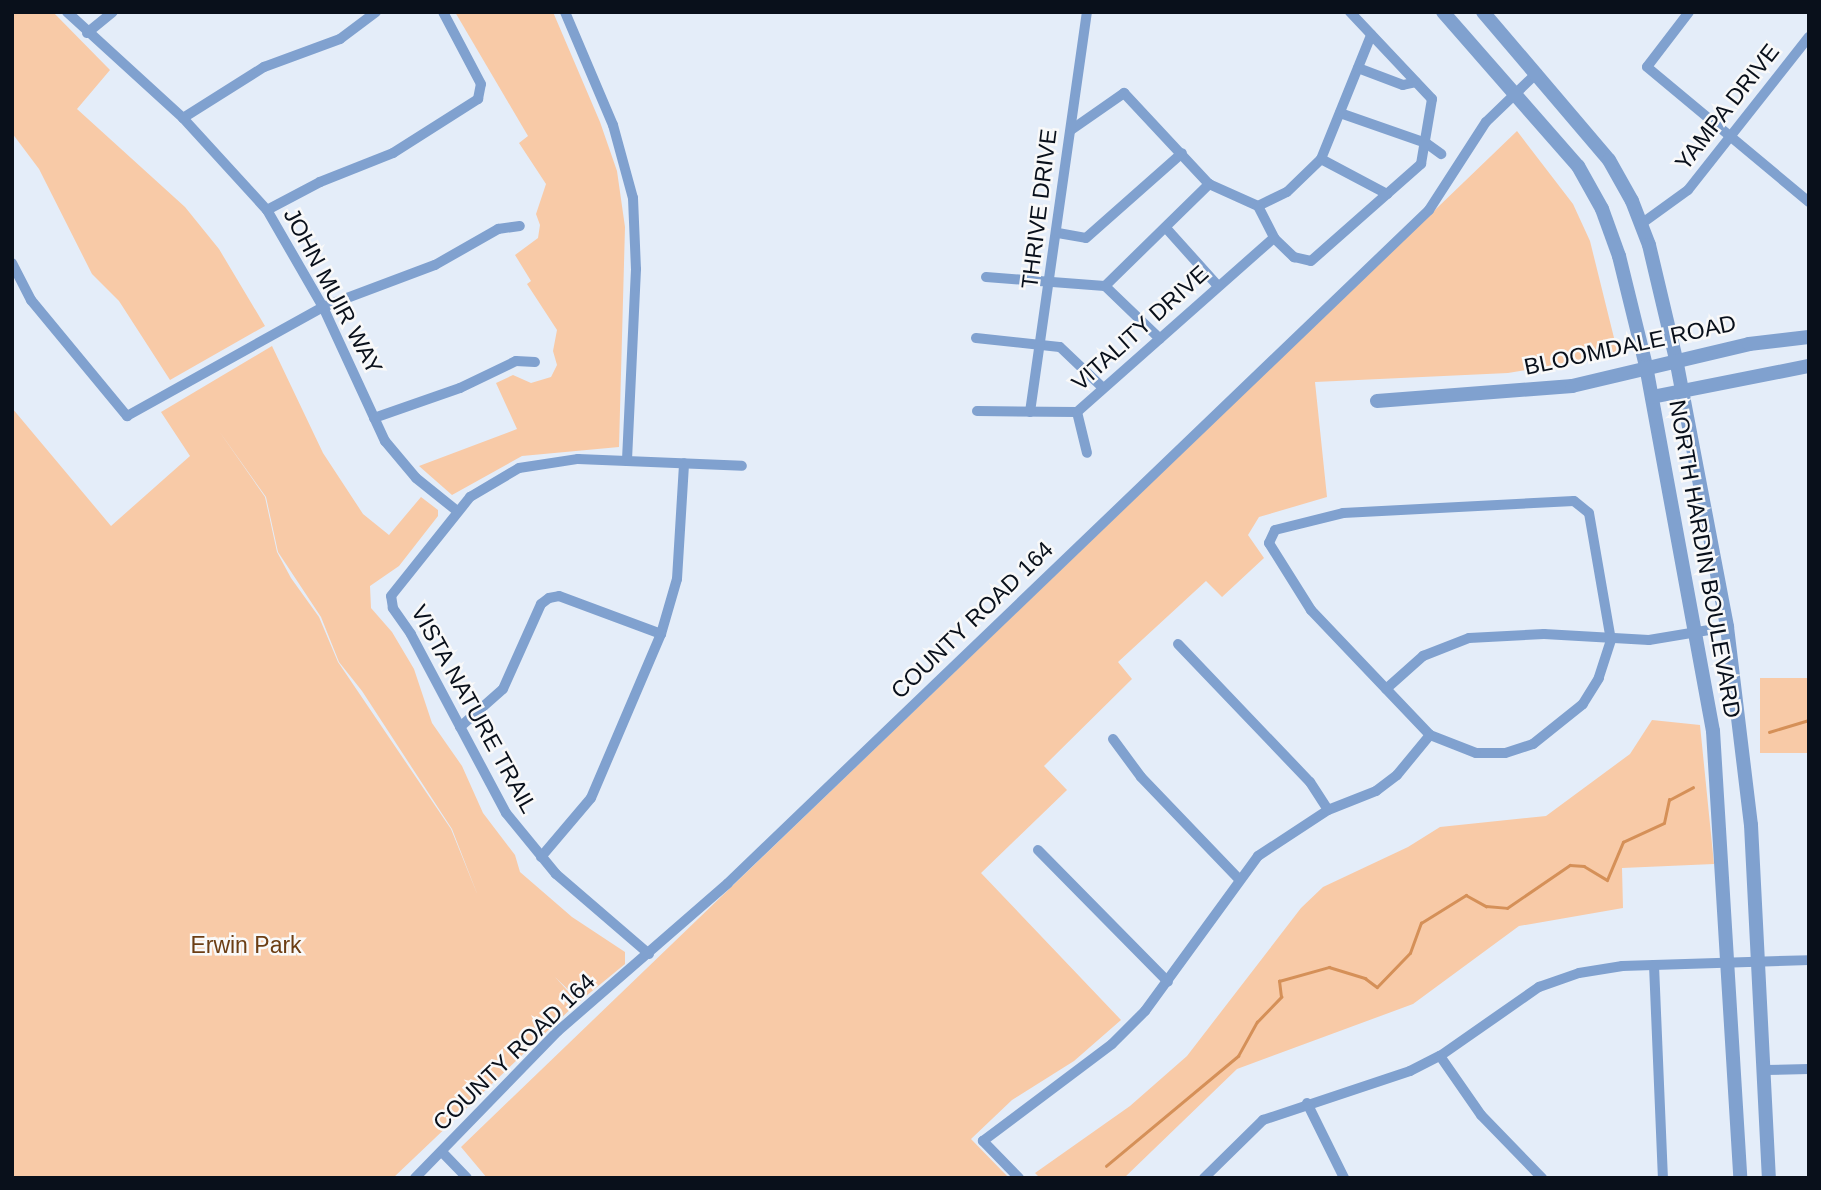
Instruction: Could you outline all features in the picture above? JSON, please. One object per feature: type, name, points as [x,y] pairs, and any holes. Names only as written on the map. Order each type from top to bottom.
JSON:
[{"type":"street","name":"JOHN MUIR WAY","points":[[67,12],[183,118],[267,210],[323,307],[374,418],[400,462],[457,511]]},
{"type":"street","points":[[87,33],[113,12]]},
{"type":"street","points":[[183,118],[264,67],[340,39],[376,12]]},
{"type":"street","points":[[267,210],[416,140],[478,99],[482,91],[443,12]]},
{"type":"street","points":[[565,12],[613,125],[633,198],[636,269],[627,461]]},
{"type":"street","name":"THRIVE DRIVE","points":[[1030,412],[1051,285],[1087,12]]},
{"type":"street","points":[[1070,130],[1124,93],[1209,184],[1258,206],[1274,238],[1294,257],[1311,261],[1421,164],[1426,143],[1432,99],[1350,12]]},
{"type":"street","name":"NORTH HARDIN BOULEVARD","points":[[1443,12],[1578,166],[1602,209],[1646,366],[1698,632],[1713,731],[1731,964],[1740,1178]]},
{"type":"street","name":"NORTH HARDIN BOULEVARD","points":[[1483,12],[1609,160],[1641,224],[1676,359],[1727,627],[1751,825],[1769,1178]]},
{"type":"street","points":[[1689,12],[1647,67],[1731,141],[1809,202]]},
{"type":"street","points":[[1258,206],[1287,192],[1321,159],[1371,35]]},
{"type":"street","name":"YAMPA DRIVE","points":[[1641,224],[1688,190],[1731,141],[1809,37]]},
{"type":"street","points":[[1358,68],[1403,85],[1416,82]]},
{"type":"street","name":"COUNTY ROAD 164","points":[[415,1178],[558,1031],[649,954],[1429,210],[1486,122],[1537,73]]},
{"type":"street","points":[[1340,113],[1426,143],[1441,154]]},
{"type":"street","points":[[1058,233],[1086,238],[1182,153]]},
{"type":"street","points":[[1321,159],[1387,194]]},
{"type":"street","points":[[1105,286],[1209,184]]},
{"type":"street","points":[[12,263],[31,300],[127,416],[323,307],[435,265],[498,229],[520,226]]},
{"type":"street","points":[[1167,228],[1218,286]]},
{"type":"street","name":"VITALITY DRIVE","points":[[977,411],[1077,412],[1274,238]]},
{"type":"street","points":[[986,277],[1051,285],[1105,286],[1160,339]]},
{"type":"street","name":"BLOOMDALE ROAD","points":[[1377,401],[1572,386],[1676,359],[1749,344],[1809,337]]},
{"type":"street","points":[[976,338],[1060,347],[1103,388]]},
{"type":"street","points":[[374,418],[460,388],[516,361],[535,362]]},
{"type":"street","points":[[1652,397],[1809,366]]},
{"type":"street","points":[[1077,412],[1087,453]]},
{"type":"street","points":[[457,511],[492,481],[519,468],[578,459],[742,466]]},
{"type":"street","points":[[541,857],[591,798],[661,635],[677,579],[684,463]]},
{"type":"street","points":[[1574,500],[1583,505],[1592,526],[1611,640],[1599,678],[1583,704],[1533,744],[1505,753],[1476,754],[1430,735],[1386,689],[1311,610],[1272,549],[1269,537],[1289,525],[1343,513],[1574,500]]},
{"type":"street","name":"VISTA NATURE TRAIL","points":[[457,511],[391,596],[393,608],[506,813],[541,857],[574,892],[649,954]]},
{"type":"street","points":[[460,727],[503,689],[541,604],[549,598],[559,596],[661,635]]},
{"type":"street","points":[[1386,689],[1423,656],[1469,638],[1544,634],[1611,640],[1727,627]]},
{"type":"street","points":[[1178,644],[1310,782],[1328,810]]},
{"type":"street","points":[[1019,1178],[983,1141],[1112,1044],[1168,982],[1238,878],[1283,836],[1328,810],[1376,791],[1397,775],[1430,735]]},
{"type":"street","points":[[1114,739],[1141,777],[1238,878]]},
{"type":"street","points":[[1038,850],[1168,982]]},
{"type":"street","points":[[1204,1178],[1263,1120],[1307,1103],[1410,1071],[1440,1056],[1539,987],[1579,973],[1654,965],[1809,960]]},
{"type":"street","points":[[1654,965],[1663,1178]]},
{"type":"street","points":[[1440,1056],[1481,1115],[1542,1178]]},
{"type":"street","points":[[1765,1070],[1809,1069]]},
{"type":"street","points":[[1307,1103],[1344,1178]]},
{"type":"street","points":[[442,1152],[467,1178]]},
{"type":"green space","points":[[12,12],[53,12],[110,70],[77,109],[185,207],[219,249],[265,326],[170,380],[119,301],[92,274],[39,169],[12,133]]},
{"type":"green space","points":[[455,12],[553,12],[600,122],[617,171],[625,227],[619,447],[522,456],[452,495],[419,466],[517,429],[496,383],[513,375],[531,383],[551,377],[557,365],[553,351],[557,330],[527,284],[531,281],[515,255],[538,238],[540,225],[536,214],[546,184],[519,143],[528,136]]},
{"type":"green space","points":[[1517,131],[1573,204],[1590,241],[1618,354],[1508,373],[1315,382],[1327,497],[1259,517],[1248,535],[1264,558],[1222,597],[1206,581],[1118,662],[1132,679],[1044,766],[1067,790],[981,873],[1121,1020],[1074,1061],[1012,1100],[971,1139],[1009,1178],[487,1178],[461,1147]]},
{"type":"green space","name":"Erwin Park","points":[[272,346],[323,453],[363,514],[389,535],[421,497],[438,510],[438,516],[399,566],[370,586],[371,608],[392,632],[414,669],[432,723],[462,766],[483,813],[515,855],[520,872],[572,917],[625,952],[625,964],[580,1001],[555,977],[578,1002],[393,1178],[12,1178],[12,408],[111,526],[190,456],[161,412]],"holes":[[[219,431],[266,497],[278,552],[321,617],[339,662],[362,691],[452,829],[478,896],[451,829],[338,662],[319,617],[291,578],[277,552],[265,497]]]},
{"type":"green space","points":[[1760,678],[1809,678],[1809,753],[1760,753]]},
{"type":"green space","points":[[1652,720],[1700,725],[1714,864],[1622,868],[1623,908],[1519,926],[1413,1004],[1237,1069],[1124,1178],[1040,1178],[1035,1173],[1130,1106],[1187,1056],[1301,908],[1323,887],[1408,847],[1440,827],[1546,816],[1630,754]]},
{"type":"waterway","points":[[1769,732],[1809,720]]},
{"type":"waterway","points":[[1106,1166],[1238,1056],[1257,1022],[1281,997],[1279,981],[1329,967],[1365,978],[1377,987],[1410,953],[1421,923],[1466,895],[1486,906],[1507,908],[1570,865],[1584,866],[1607,880],[1623,842],[1664,823],[1669,800],[1693,787]]}]
